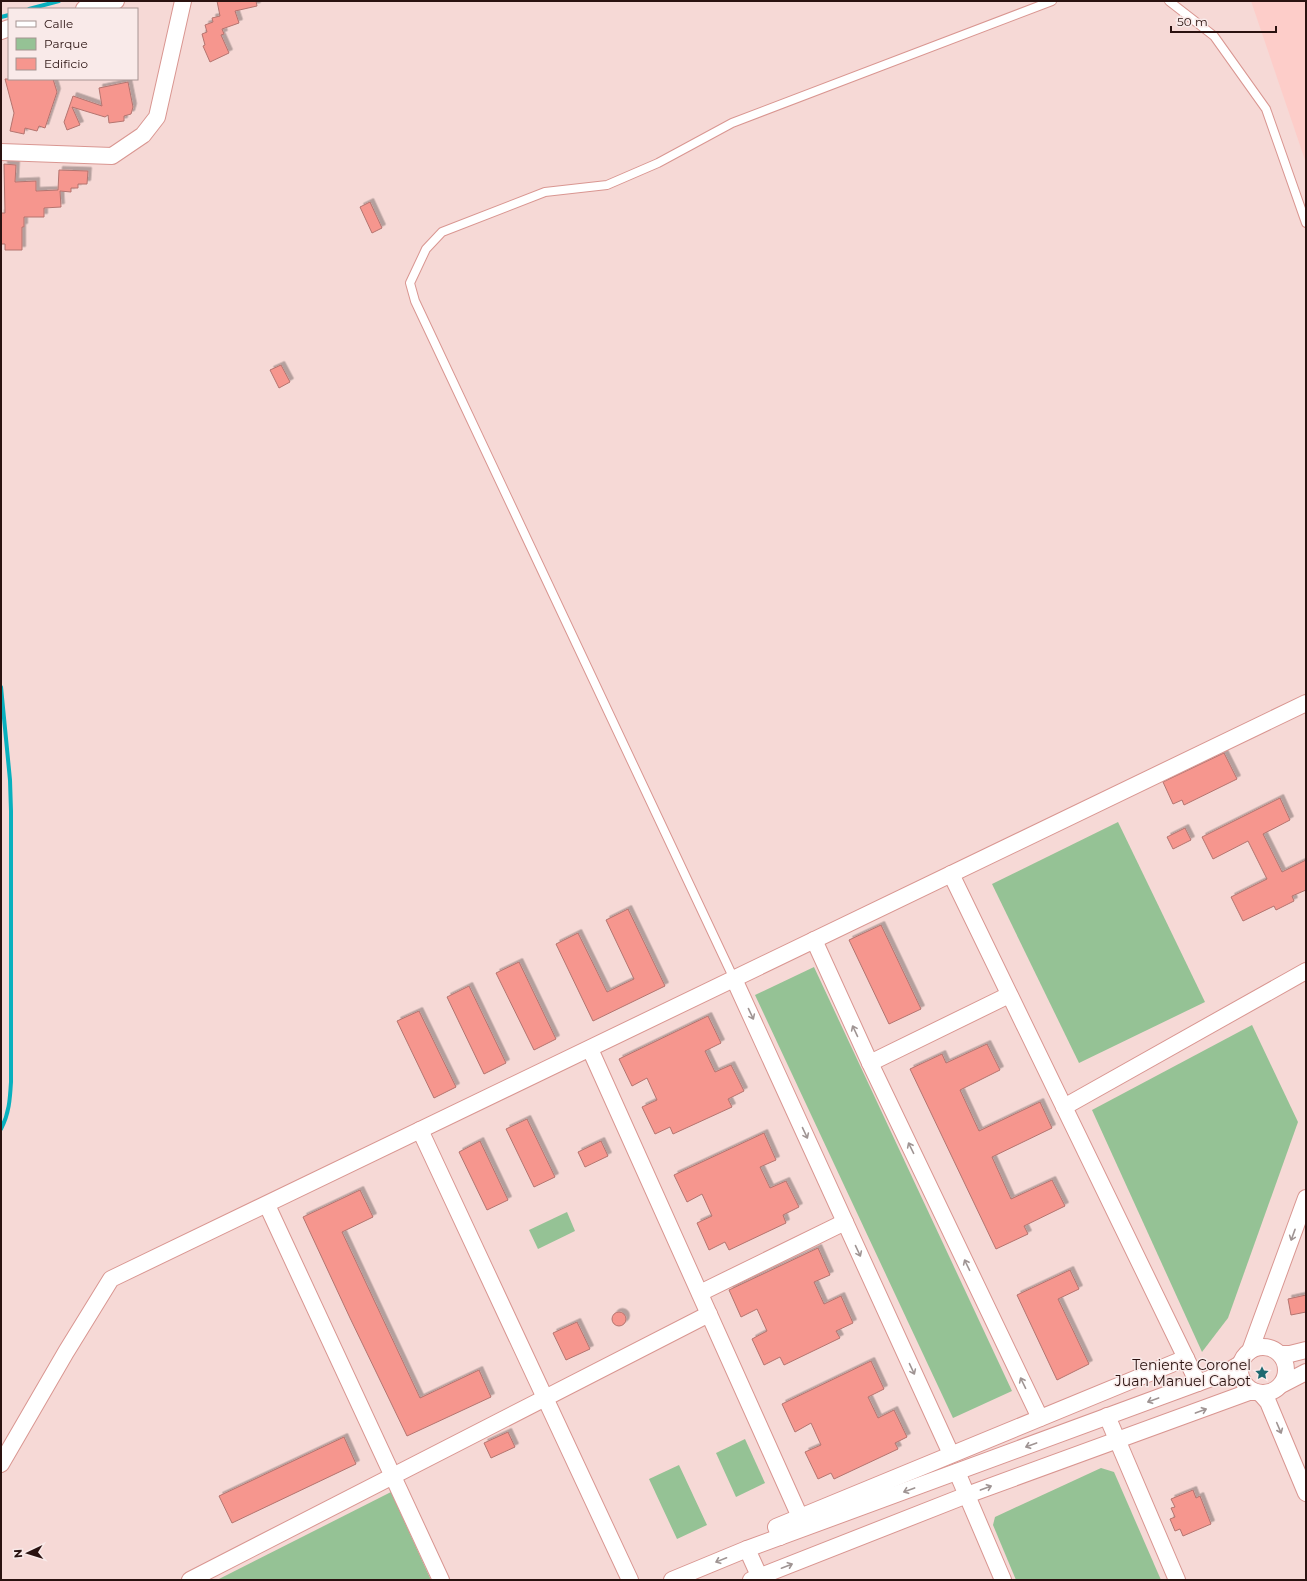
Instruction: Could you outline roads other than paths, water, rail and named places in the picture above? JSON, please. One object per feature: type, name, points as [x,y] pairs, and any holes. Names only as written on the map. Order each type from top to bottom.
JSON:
[{"type":"street","points":[[88,8],[116,1]]},
{"type":"street","points":[[1,152],[112,156],[143,135],[157,117],[183,1]]},
{"type":"street","points":[[1,1464],[66,1352],[111,1279],[1306,703]]},
{"type":"street","points":[[951,874],[1198,1383]]},
{"type":"street","points":[[814,940],[870,1063],[1040,1418]]},
{"type":"street","points":[[1064,1107],[1306,971]]},
{"type":"street","points":[[734,979],[951,1454]]},
{"type":"street","points":[[870,1063],[1009,995]]},
{"type":"street","points":[[590,1049],[800,1517]]},
{"type":"street","points":[[420,1130],[630,1580]]},
{"type":"street","points":[[1250,1351],[1306,1198]]},
{"type":"street","points":[[267,1205],[441,1580]]},
{"type":"street","points":[[700,1293],[845,1222]]},
{"type":"street","points":[[190,1580],[709,1314]]},
{"type":"street","points":[[747,1549],[757,1579],[967,1495],[1249,1392],[1258,1393],[1269,1393],[1277,1390],[1286,1376],[1287,1368],[1285,1360],[1273,1349],[1257,1347],[1244,1356],[1240,1364],[1242,1380],[1247,1387],[1258,1393],[1268,1402],[1306,1493]]},
{"type":"street","points":[[1280,1354],[1290,1354],[1306,1350]]},
{"type":"street","points":[[780,1537],[776,1526],[1186,1358]]},
{"type":"street","points":[[672,1580],[747,1549],[1198,1383],[1232,1370],[1240,1364]]},
{"type":"street","points":[[1282,1384],[1306,1372]]},
{"type":"street","points":[[1107,1416],[1177,1580]]},
{"type":"street","points":[[1003,1433],[1022,1475]]},
{"type":"street","points":[[957,1472],[1003,1580]]},
{"type":"lane","points":[[734,979],[415,301],[410,282],[426,249],[442,232],[545,192],[607,185],[658,162],[732,123],[1052,1]]},
{"type":"lane","points":[[1169,1],[1214,36],[1266,109],[1306,223]]},
{"type":"waterway","points":[[33,8],[59,1]]},
{"type":"waterway","points":[[1,17],[8,15]]},
{"type":"waterway","points":[[1,687],[10,780],[11,811],[11,1082],[10,1100],[1,1129]]},
{"type":"place","name":"Teniente Coronel Juan Manuel Cabot","points":[[1262,1373]]}]
